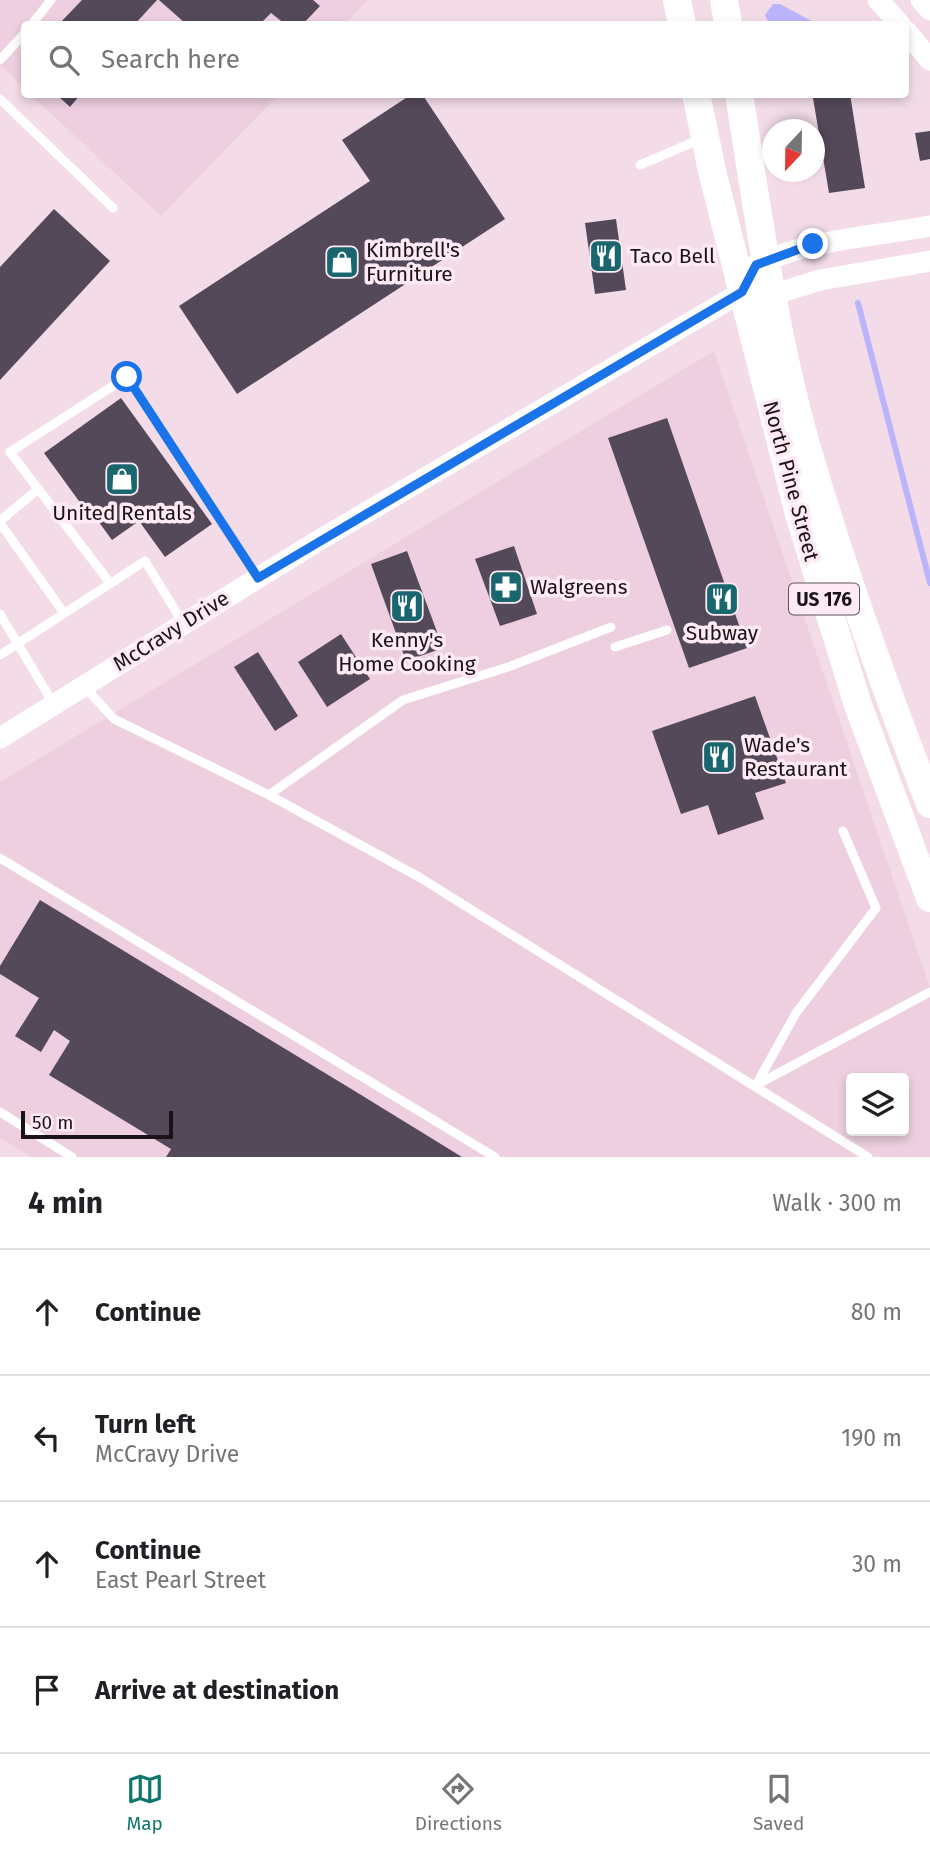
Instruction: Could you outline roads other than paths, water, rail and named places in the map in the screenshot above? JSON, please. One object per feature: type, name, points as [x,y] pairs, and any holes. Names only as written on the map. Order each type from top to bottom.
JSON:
[{"type":"highway","points":[[677,0],[681,21]]},
{"type":"highway","points":[[724,0],[728,21]]},
{"type":"highway","name":"North Pine Street","points":[[697,98],[772,417],[827,610],[858,705],[930,898]]},
{"type":"highway","name":"North Pine Street","points":[[740,98],[765,261],[807,448],[897,720],[930,804]]},
{"type":"street","points":[[878,0],[897,21]]},
{"type":"street","points":[[921,0],[930,10]]},
{"type":"street","points":[[909,36],[930,60]]},
{"type":"street","points":[[930,226],[813,244],[756,265],[742,292],[772,295],[820,280],[930,261]]},
{"type":"street","name":"McCravy Drive","points":[[0,738],[183,623],[742,292]]},
{"type":"lane","points":[[34,21],[51,0]]},
{"type":"lane","points":[[0,60],[21,37]]},
{"type":"lane","points":[[0,100],[113,208]]},
{"type":"lane","points":[[639,165],[705,137]]},
{"type":"lane","points":[[110,583],[10,452],[127,377],[258,578]]},
{"type":"lane","points":[[38,489],[0,522],[64,613]]},
{"type":"lane","points":[[0,655],[145,561],[183,623]]},
{"type":"lane","points":[[0,614],[53,703]]},
{"type":"lane","points":[[269,795],[403,700],[508,667],[611,628]]},
{"type":"lane","points":[[615,647],[667,630]]},
{"type":"lane","points":[[83,685],[114,719],[269,795],[419,877],[868,1157]]},
{"type":"lane","points":[[756,1085],[796,1013],[876,908],[843,831]]},
{"type":"lane","points":[[0,858],[495,1157]]},
{"type":"lane","points":[[756,1085],[930,992]]},
{"type":"lane","points":[[0,1112],[72,1157]]},
{"type":"waterway","points":[[858,303],[930,583]]},
{"type":"place","name":"Taco Bell","points":[[606,256]]},
{"type":"place","name":"Kimbrell's Furniture","points":[[342,262]]},
{"type":"place","name":"United Rentals","points":[[122,479]]},
{"type":"place","name":"Walgreens","points":[[506,587]]},
{"type":"place","name":"Subway","points":[[722,599]]},
{"type":"place","name":"Kenny's Home Cooking","points":[[407,606]]},
{"type":"place","name":"Wade's Restaurant","points":[[719,757]]}]
